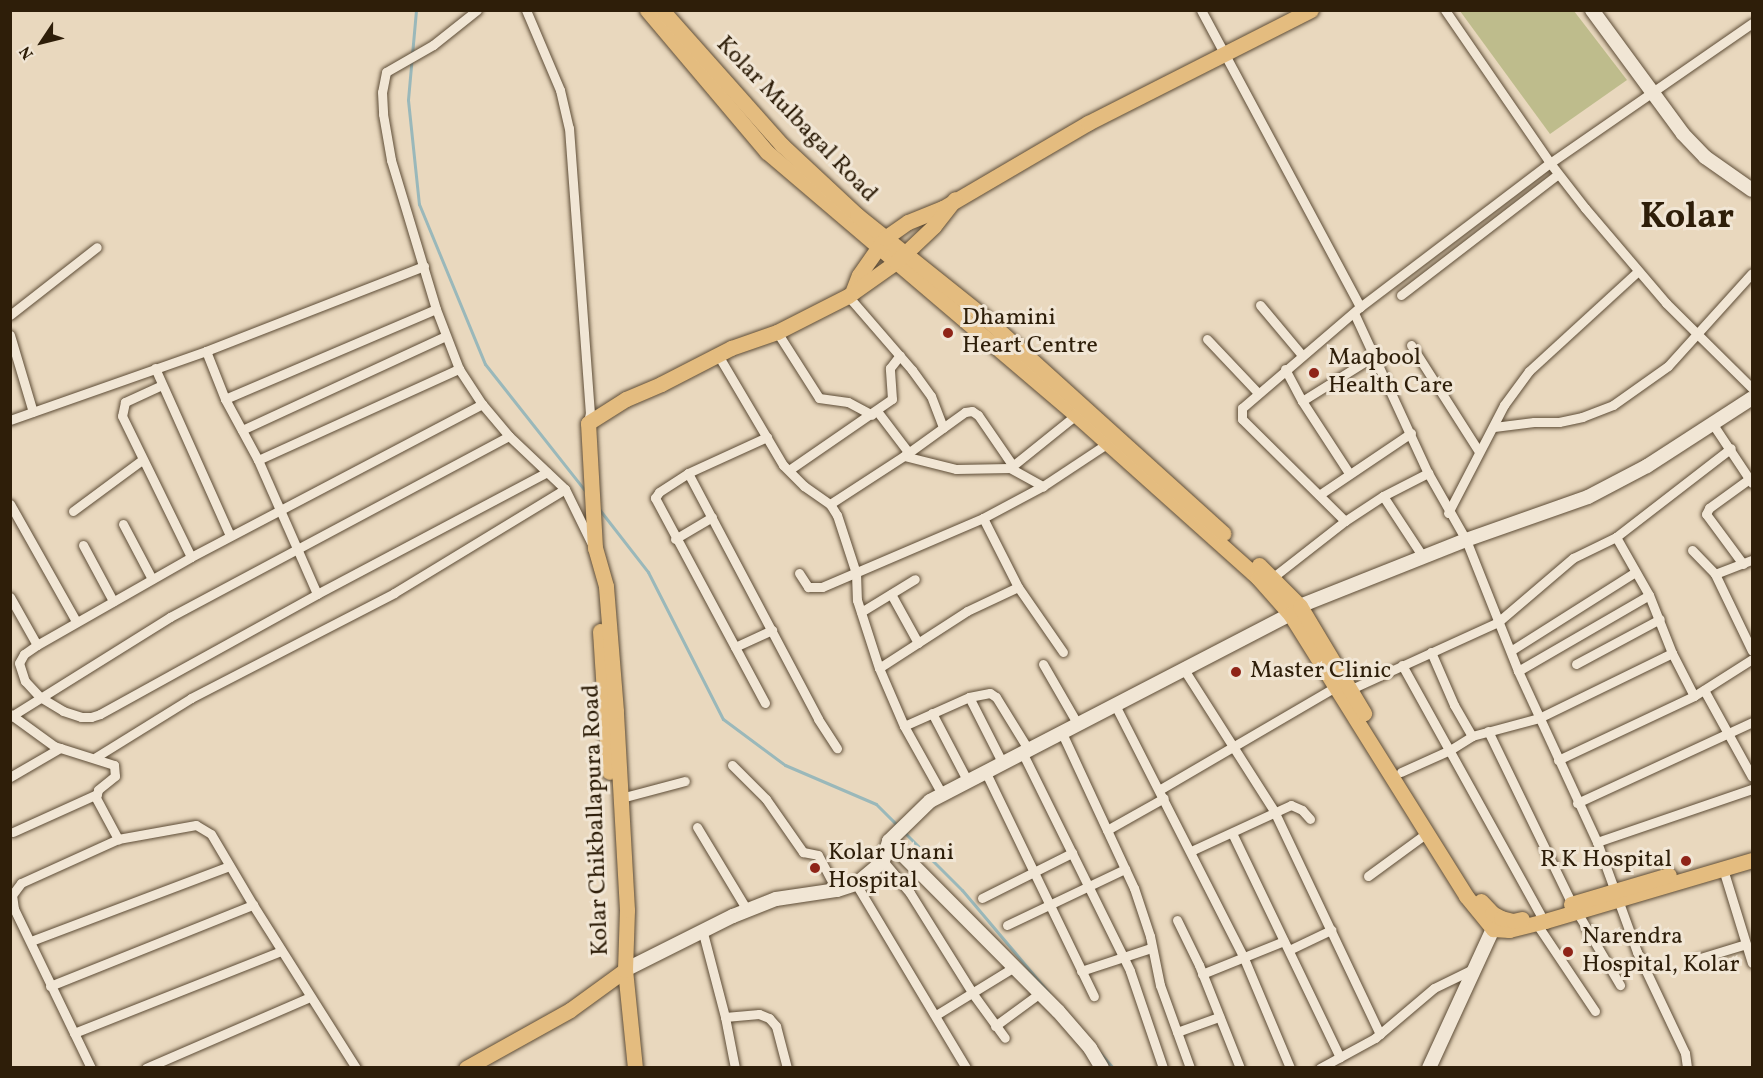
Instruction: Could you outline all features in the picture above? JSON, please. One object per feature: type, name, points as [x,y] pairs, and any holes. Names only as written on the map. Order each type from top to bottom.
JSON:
[{"type":"main road","name":"Kolar Mulbagal Road","points":[[647,10],[767,152],[901,257]]},
{"type":"main road","name":"Kolar Mulbagal Road","points":[[662,10],[782,145],[866,231]]},
{"type":"main road","points":[[859,275],[866,231],[898,226],[943,208],[1088,123],[1311,10]]},
{"type":"main road","points":[[588,423],[626,399],[670,380],[717,355],[777,332],[850,294],[901,257],[956,199]]},
{"type":"main road","points":[[850,294],[859,275],[882,243],[908,222]]},
{"type":"main road","points":[[922,236],[918,256],[928,272]]},
{"type":"main road","points":[[901,257],[928,272],[983,316],[1272,578],[1295,610],[1466,896],[1493,929],[1509,930],[1752,850]]},
{"type":"main road","points":[[901,257],[1295,610]]},
{"type":"main road","name":"Kolar Chikballapura Road","points":[[588,423],[595,543],[606,586],[621,798],[627,910],[621,973],[625,1068]]},
{"type":"main road","points":[[466,1068],[570,1010],[621,973],[601,659],[598,585],[601,572]]},
{"type":"main road","points":[[1342,688],[1401,772],[1477,896],[1492,913],[1513,921],[1538,919]]},
{"type":"main road","points":[[1616,895],[1752,860]]},
{"type":"main road","name":"Kolar Chikballapura Road","points":[[621,973],[635,1068]]},
{"type":"street","points":[[477,10],[433,45],[395,64],[386,72],[382,92],[383,114],[391,160],[436,309],[459,369],[482,404],[509,435],[565,489],[595,543]]},
{"type":"street","points":[[526,10],[560,90],[569,128],[590,413],[588,423]]},
{"type":"street","points":[[1201,10],[1357,310],[1374,356],[1428,473],[1448,513],[1466,540],[1498,622],[1512,650],[1518,671],[1597,842],[1637,952],[1685,1053],[1687,1068]]},
{"type":"street","points":[[1445,10],[1558,174],[1638,271],[1697,336],[1752,388]]},
{"type":"street","points":[[1592,10],[1651,92],[1705,157],[1752,190]]},
{"type":"street","points":[[1346,521],[1242,419],[1242,408],[1357,310],[1550,163],[1752,23]]},
{"type":"street","points":[[1401,295],[1558,174]]},
{"type":"street","points":[[10,315],[97,248]]},
{"type":"street","points":[[10,420],[206,351],[424,266]]},
{"type":"street","points":[[1448,513],[1478,450],[1494,427],[1504,405],[1529,371],[1638,271]]},
{"type":"street","points":[[1494,427],[1534,422],[1559,422],[1582,417],[1613,405],[1668,366],[1752,276]]},
{"type":"street","points":[[850,294],[931,396],[943,428]]},
{"type":"street","points":[[1260,305],[1302,355]]},
{"type":"street","points":[[225,399],[436,309]]},
{"type":"street","points":[[777,332],[819,398],[848,402],[874,413],[906,455],[956,469],[1012,467],[1076,415]]},
{"type":"street","points":[[10,335],[33,412]]},
{"type":"street","points":[[242,430],[445,336]]},
{"type":"street","points":[[1207,339],[1258,393]]},
{"type":"street","points":[[1411,345],[1478,450]]},
{"type":"street","points":[[206,351],[225,399],[258,460],[318,594]]},
{"type":"street","points":[[717,355],[789,470],[804,486],[830,504],[843,531],[856,573],[857,600],[879,668],[904,726],[942,794]]},
{"type":"street","points":[[789,470],[892,399],[894,394],[890,368],[900,355]]},
{"type":"street","points":[[1302,401],[1374,356]]},
{"type":"street","points":[[155,368],[230,536]]},
{"type":"street","points":[[258,460],[459,369]]},
{"type":"street","points":[[1285,369],[1302,401],[1349,473]]},
{"type":"street","points":[[162,385],[125,402],[122,410],[142,460],[191,558]]},
{"type":"street","points":[[621,973],[747,910],[776,899],[837,890],[856,884],[883,861],[891,839],[930,801],[942,794],[1295,610],[1466,540],[1588,497],[1647,466],[1752,398]]},
{"type":"street","points":[[482,404],[230,536],[76,621],[37,645],[21,658],[19,668],[25,681],[38,698],[72,715],[81,717],[100,714],[547,472]]},
{"type":"street","points":[[830,504],[906,455],[965,412],[972,411],[978,415],[1012,467],[1043,486]]},
{"type":"street","points":[[1712,423],[1731,448],[1751,481],[1709,508],[1706,514],[1743,564]]},
{"type":"street","points":[[1319,495],[1411,433]]},
{"type":"street","points":[[13,832],[97,794],[116,776],[117,768],[100,755],[60,748],[48,742],[13,714],[170,617],[509,435]]},
{"type":"street","points":[[765,704],[655,498],[658,492],[688,473],[767,437]]},
{"type":"street","points":[[799,573],[808,587],[815,588],[856,573],[983,518],[1043,486],[1108,444]]},
{"type":"street","points":[[1107,830],[1234,746],[1342,688],[1402,665],[1498,622],[1573,558],[1616,537],[1731,448]]},
{"type":"street","points":[[73,511],[142,460]]},
{"type":"street","points":[[688,473],[818,719],[837,748]]},
{"type":"street","points":[[1272,578],[1346,521],[1383,496],[1428,473]]},
{"type":"street","points":[[100,755],[191,698],[394,593],[565,489]]},
{"type":"street","points":[[1383,496],[1423,557]]},
{"type":"street","points":[[10,504],[76,621]]},
{"type":"street","points":[[675,539],[712,517]]},
{"type":"street","points":[[983,518],[1018,587],[1063,652]]},
{"type":"street","points":[[123,524],[152,579]]},
{"type":"street","points":[[1616,537],[1648,595],[1672,653],[1694,696]]},
{"type":"street","points":[[83,545],[113,601]]},
{"type":"street","points":[[1692,550],[1715,574],[1752,651]]},
{"type":"street","points":[[1715,574],[1752,560]]},
{"type":"street","points":[[1512,650],[1634,573]]},
{"type":"street","points":[[861,612],[915,579]]},
{"type":"street","points":[[879,668],[966,611],[1018,587]]},
{"type":"street","points":[[891,594],[918,643]]},
{"type":"street","points":[[1518,671],[1648,595]]},
{"type":"street","points":[[10,597],[37,645]]},
{"type":"street","points":[[1576,664],[1660,620]]},
{"type":"street","points":[[735,647],[772,630]]},
{"type":"street","points":[[1431,652],[1454,705],[1472,736]]},
{"type":"street","points":[[1401,772],[1450,750],[1472,736],[1539,718],[1672,653]]},
{"type":"street","points":[[1558,760],[1694,696],[1752,659]]},
{"type":"street","points":[[1043,664],[1077,723]]},
{"type":"street","points":[[1402,665],[1450,750],[1538,919],[1595,1011]]},
{"type":"street","points":[[1183,668],[1274,811],[1380,1034]]},
{"type":"street","points":[[1704,690],[1752,777]]},
{"type":"street","points":[[904,726],[969,697],[986,692],[996,697],[1025,750],[1072,853],[1123,956],[1163,1068]]},
{"type":"street","points":[[969,697],[1003,764]]},
{"type":"street","points":[[1114,703],[1243,956],[1290,1068]]},
{"type":"street","points":[[932,713],[968,782]]},
{"type":"street","points":[[1577,803],[1729,735],[1752,722]]},
{"type":"street","points":[[1061,731],[1142,911],[1160,985],[1190,1068]]},
{"type":"street","points":[[1488,731],[1574,908],[1620,985]]},
{"type":"street","points":[[10,777],[60,748]]},
{"type":"street","points":[[732,765],[766,799],[803,852],[818,855],[837,890]]},
{"type":"street","points":[[986,773],[1094,996]]},
{"type":"street","points":[[621,798],[685,781]]},
{"type":"street","points":[[1597,842],[1752,789]]},
{"type":"street","points":[[97,794],[97,804],[118,839]]},
{"type":"street","points":[[1191,851],[1274,811],[1296,806],[1310,819]]},
{"type":"street","points":[[91,1068],[14,909],[12,901],[15,889],[21,883],[118,839],[196,825],[211,834],[252,905],[356,1068]]},
{"type":"street","points":[[697,827],[747,910]]},
{"type":"street","points":[[1232,833],[1340,1057]]},
{"type":"street","points":[[1368,876],[1427,833]]},
{"type":"street","points":[[891,839],[1041,993],[1090,1047],[1102,1068]]},
{"type":"street","points":[[982,898],[1072,853]]},
{"type":"street","points":[[883,861],[910,893],[973,994],[1005,1038]]},
{"type":"street","points":[[31,941],[229,866]]},
{"type":"street","points":[[1723,868],[1752,963]]},
{"type":"street","points":[[1007,925],[1125,869]]},
{"type":"street","points":[[856,884],[966,1068]]},
{"type":"street","points":[[50,986],[252,905]]},
{"type":"street","points":[[1177,920],[1202,974],[1240,1068]]},
{"type":"street","points":[[1429,1068],[1493,929]]},
{"type":"street","points":[[1289,950],[1331,930]]},
{"type":"street","points":[[703,933],[725,1017],[735,1068]]},
{"type":"street","points":[[1202,974],[1284,941]]},
{"type":"street","points":[[1697,959],[1746,944]]},
{"type":"street","points":[[1081,971],[1151,948]]},
{"type":"street","points":[[74,1033],[281,951]]},
{"type":"street","points":[[936,1015],[1014,967]]},
{"type":"street","points":[[1320,1068],[1380,1034],[1434,988],[1475,968]]},
{"type":"street","points":[[995,1026],[1041,993]]},
{"type":"street","points":[[146,1068],[310,997]]},
{"type":"street","points":[[725,1017],[759,1014],[769,1018],[776,1026],[787,1068]]},
{"type":"street","points":[[1177,1032],[1219,1017]]},
{"type":"shaded area","points":[[1460,11],[1574,11],[1627,80],[1550,134]]},
{"type":"waterway","points":[[416,10],[408,100],[419,204],[485,364],[586,492]]},
{"type":"waterway","points":[[599,509],[648,572],[723,719],[785,765],[876,804],[898,826]]},
{"type":"waterway","points":[[903,831],[962,890],[1049,993]]},
{"type":"waterway","points":[[1100,1053],[1113,1068]]},
{"type":"place","name":"Dhamini Heart Centre","points":[[948,333]]},
{"type":"place","name":"Maqbool Health Care","points":[[1314,373]]},
{"type":"place","name":"Master Clinic","points":[[1236,672]]},
{"type":"place","name":"R K Hospital","points":[[1686,861]]},
{"type":"place","name":"Kolar Unani Hospital","points":[[815,868]]},
{"type":"place","name":"Narendra Hospital, Kolar","points":[[1568,952]]},
{"type":"district","name":"Kolar","points":[[1687,219]]}]
